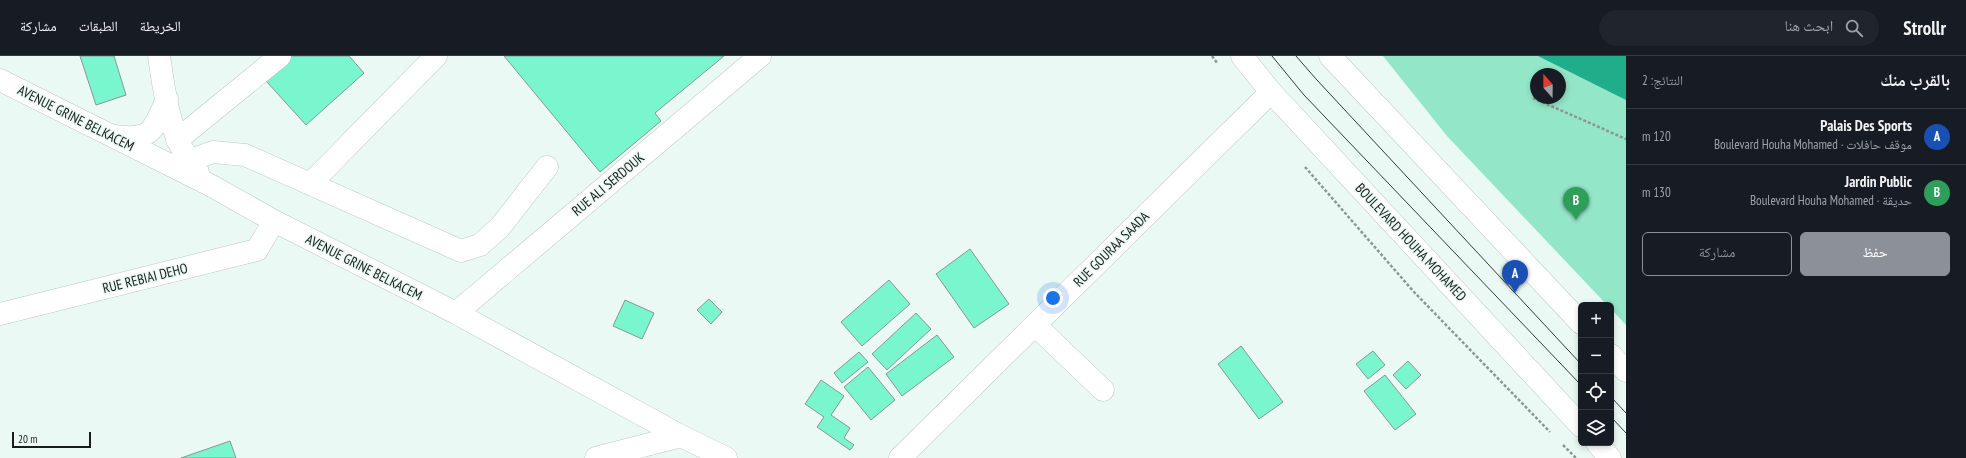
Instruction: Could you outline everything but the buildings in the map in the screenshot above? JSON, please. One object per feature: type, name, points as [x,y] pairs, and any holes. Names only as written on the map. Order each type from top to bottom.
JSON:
[{"type":"street","points":[[159,56],[171,123],[177,140],[188,161],[210,185]]},
{"type":"street","points":[[177,140],[280,56]]},
{"type":"street","points":[[310,184],[436,56]]},
{"type":"street","name":"RUE ALI SERDOUK","points":[[456,313],[760,56]]},
{"type":"street","name":"BOULEVARD HOUHA MOHAMED","points":[[1242,56],[1271,92],[1578,423]]},
{"type":"street","points":[[1330,56],[1578,320]]},
{"type":"street","name":"AVENUE GRINE BELKACEM","points":[[0,80],[210,185],[274,221],[456,313],[681,436],[726,458]]},
{"type":"street","name":"RUE GOURAA SAADA","points":[[900,458],[1271,92]]},
{"type":"street","points":[[109,135],[130,138],[142,136],[151,131],[167,99]]},
{"type":"street","points":[[188,161],[213,152],[245,154],[461,251],[480,244],[500,227],[547,167]]},
{"type":"street","name":"RUE REBIAI DEHO","points":[[0,314],[257,250],[274,221]]},
{"type":"street","points":[[1035,325],[1103,390]]},
{"type":"street","points":[[1614,358],[1626,371]]},
{"type":"street","points":[[596,458],[681,436]]},
{"type":"street","points":[[1600,446],[1610,458]]},
{"type":"path","points":[[1545,104],[1626,140]]},
{"type":"path","points":[[1304,167],[1414,292],[1526,407]]},
{"type":"shaded area","points":[[1383,56],[1626,56],[1626,325],[1614,312],[1614,302],[1604,302],[1447,136]]},
{"type":"shaded area","points":[[1538,56],[1626,56],[1626,100],[1566,70],[1566,68],[1562,68]]},
{"type":"tram line","points":[[1272,56],[1304,95],[1578,382]]},
{"type":"tram line","points":[[1296,56],[1578,361]]},
{"type":"tram line","points":[[1614,400],[1626,413]]},
{"type":"tram line","points":[[1614,420],[1626,433]]},
{"type":"place","name":"Jardin Public","points":[[1576,220]]},
{"type":"place","name":"Palais Des Sports","points":[[1515,293]]}]
